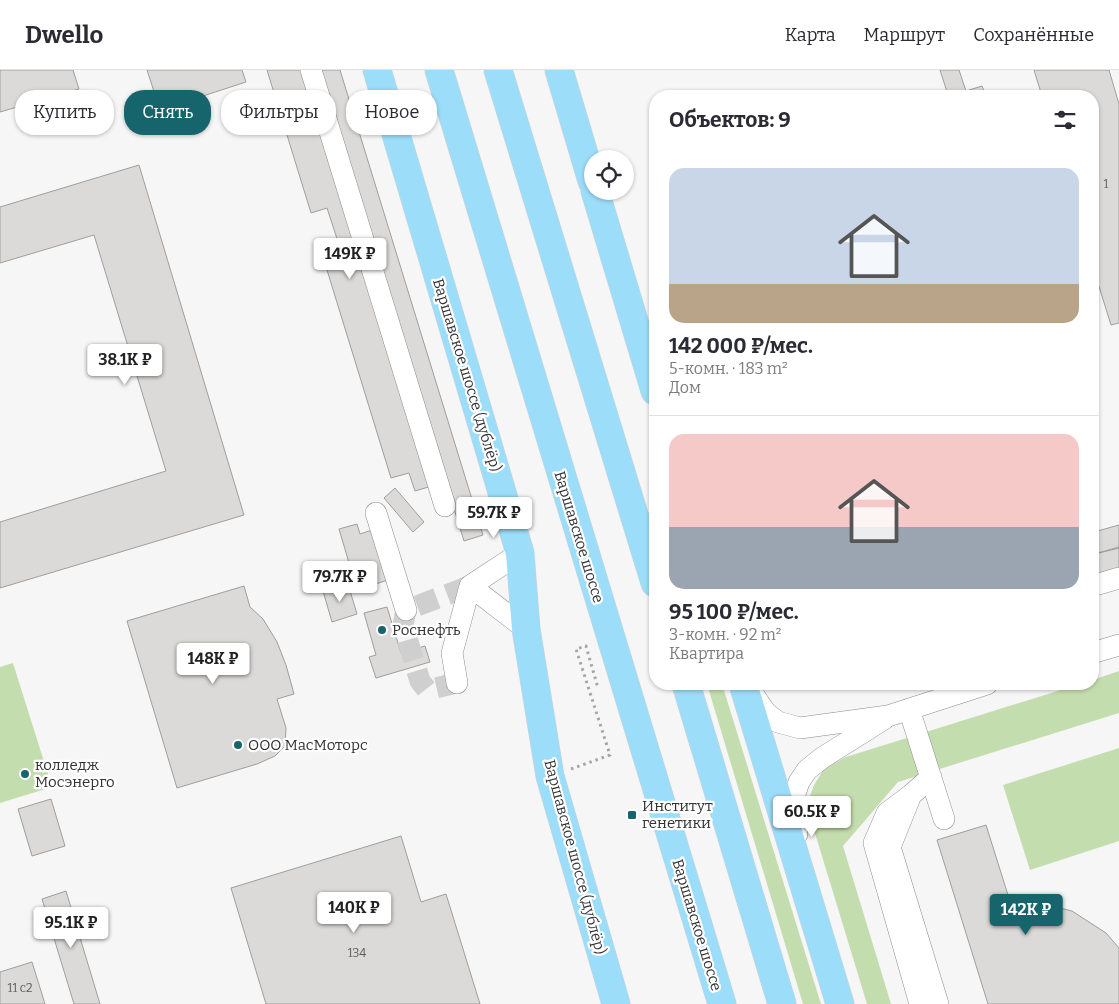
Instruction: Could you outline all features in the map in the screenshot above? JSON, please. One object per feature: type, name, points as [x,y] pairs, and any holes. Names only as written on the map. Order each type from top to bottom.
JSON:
[{"type":"main road","name":"Варшавское шоссе (дублёр)","points":[[376,70],[520,553],[526,629],[550,776],[616,1004]]},
{"type":"main road","name":"Варшавское шоссе","points":[[439,70],[722,1004]]},
{"type":"main road","points":[[498,70],[649,563]]},
{"type":"main road","points":[[559,70],[584,154]]},
{"type":"main road","points":[[599,200],[649,371]]},
{"type":"main road","points":[[688,690],[782,1004]]},
{"type":"main road","points":[[745,690],[840,1004]]},
{"type":"street","points":[[311,70],[445,506]]},
{"type":"street","points":[[376,513],[406,610]]},
{"type":"street","points":[[457,683],[452,653],[470,586],[520,553]]},
{"type":"street","points":[[1099,584],[1119,578]]},
{"type":"street","points":[[470,586],[526,629]]},
{"type":"street","points":[[1099,651],[1119,645]]},
{"type":"street","points":[[752,690],[766,713],[778,722],[800,728],[888,716],[909,709],[938,691]]},
{"type":"street","points":[[909,709],[944,819]]},
{"type":"street","points":[[801,875],[794,808],[795,794],[799,782],[807,770],[822,758],[888,716]]},
{"type":"street","points":[[920,1004],[874,843],[887,813],[931,777]]},
{"type":"street","points":[[911,795],[890,847],[938,1004]]},
{"type":"path","points":[[550,776],[610,755],[576,649],[586,646],[598,688]]},
{"type":"green space","points":[[13,663],[52,787],[0,803],[0,667]]},
{"type":"green space","points":[[1119,671],[1119,713],[898,782],[843,846],[891,1004],[867,1004],[811,820],[809,799],[814,785],[824,769],[846,757],[1061,690],[1099,690],[1099,678]]},
{"type":"green space","points":[[709,690],[724,690],[821,1004],[803,1004]]},
{"type":"green space","points":[[1119,748],[1119,841],[1030,870],[1003,785]]},
{"type":"building","points":[[0,70],[73,70],[79,89],[15,90],[15,108],[0,112]]},
{"type":"building","points":[[147,70],[242,70],[246,82],[211,93],[211,90],[154,90]]},
{"type":"building","points":[[267,70],[304,70],[310,90],[273,90]]},
{"type":"building","points":[[319,70],[340,70],[346,90],[346,135],[360,135],[483,535],[464,541],[336,125],[336,90],[325,90]]},
{"type":"building","points":[[940,70],[959,70],[966,90],[946,90]]},
{"type":"building","points":[[1034,70],[1109,70],[1119,104],[1119,323],[1111,325],[1099,286],[1099,90],[1040,90]]},
{"type":"building","points":[[982,86],[984,90],[969,90]]},
{"type":"building","points":[[287,135],[324,135],[432,486],[415,491],[409,473],[391,478],[323,257],[341,251],[327,208],[311,213]]},
{"type":"building","points":[[139,165],[244,515],[0,588],[0,522],[166,471],[94,235],[0,263],[0,207]]},
{"type":"building","points":[[395,488],[424,522],[413,532],[384,498]]},
{"type":"building","points":[[357,524],[360,534],[372,530],[388,580],[357,590],[339,529]]},
{"type":"building","points":[[1119,525],[1119,548],[1099,553],[1099,531]]},
{"type":"building","points":[[1119,547],[1119,585],[1103,589],[1099,573],[1099,553]]},
{"type":"building","points":[[348,584],[357,614],[332,622],[323,591]]},
{"type":"building","points":[[244,586],[250,607],[263,619],[277,642],[294,694],[277,699],[286,728],[285,746],[275,756],[257,764],[177,788],[127,621]]},
{"type":"building","points":[[387,607],[401,653],[425,646],[430,662],[376,678],[369,657],[376,655],[364,613]]},
{"type":"building","points":[[51,799],[65,846],[32,856],[18,809]]},
{"type":"building","points":[[986,825],[1008,895],[1072,911],[1106,933],[1119,948],[1119,1004],[988,1004],[937,840]]},
{"type":"building","points":[[401,836],[421,902],[446,894],[480,1004],[266,1004],[231,888]]},
{"type":"building","points":[[66,891],[100,1004],[74,1004],[42,899]]},
{"type":"building","points":[[32,962],[45,1004],[0,1004],[0,972]]},
{"type":"tunnel","points":[[457,683],[427,690],[420,681],[403,625],[406,610],[470,586]]},
{"type":"place","name":"Роснефть","points":[[382,630]]},
{"type":"place","name":"ООО МасМоторс","points":[[238,745]]},
{"type":"place","name":"колледж Мосэнерго","points":[[25,774]]},
{"type":"place","name":"Институт генетики","points":[[632,815]]}]
